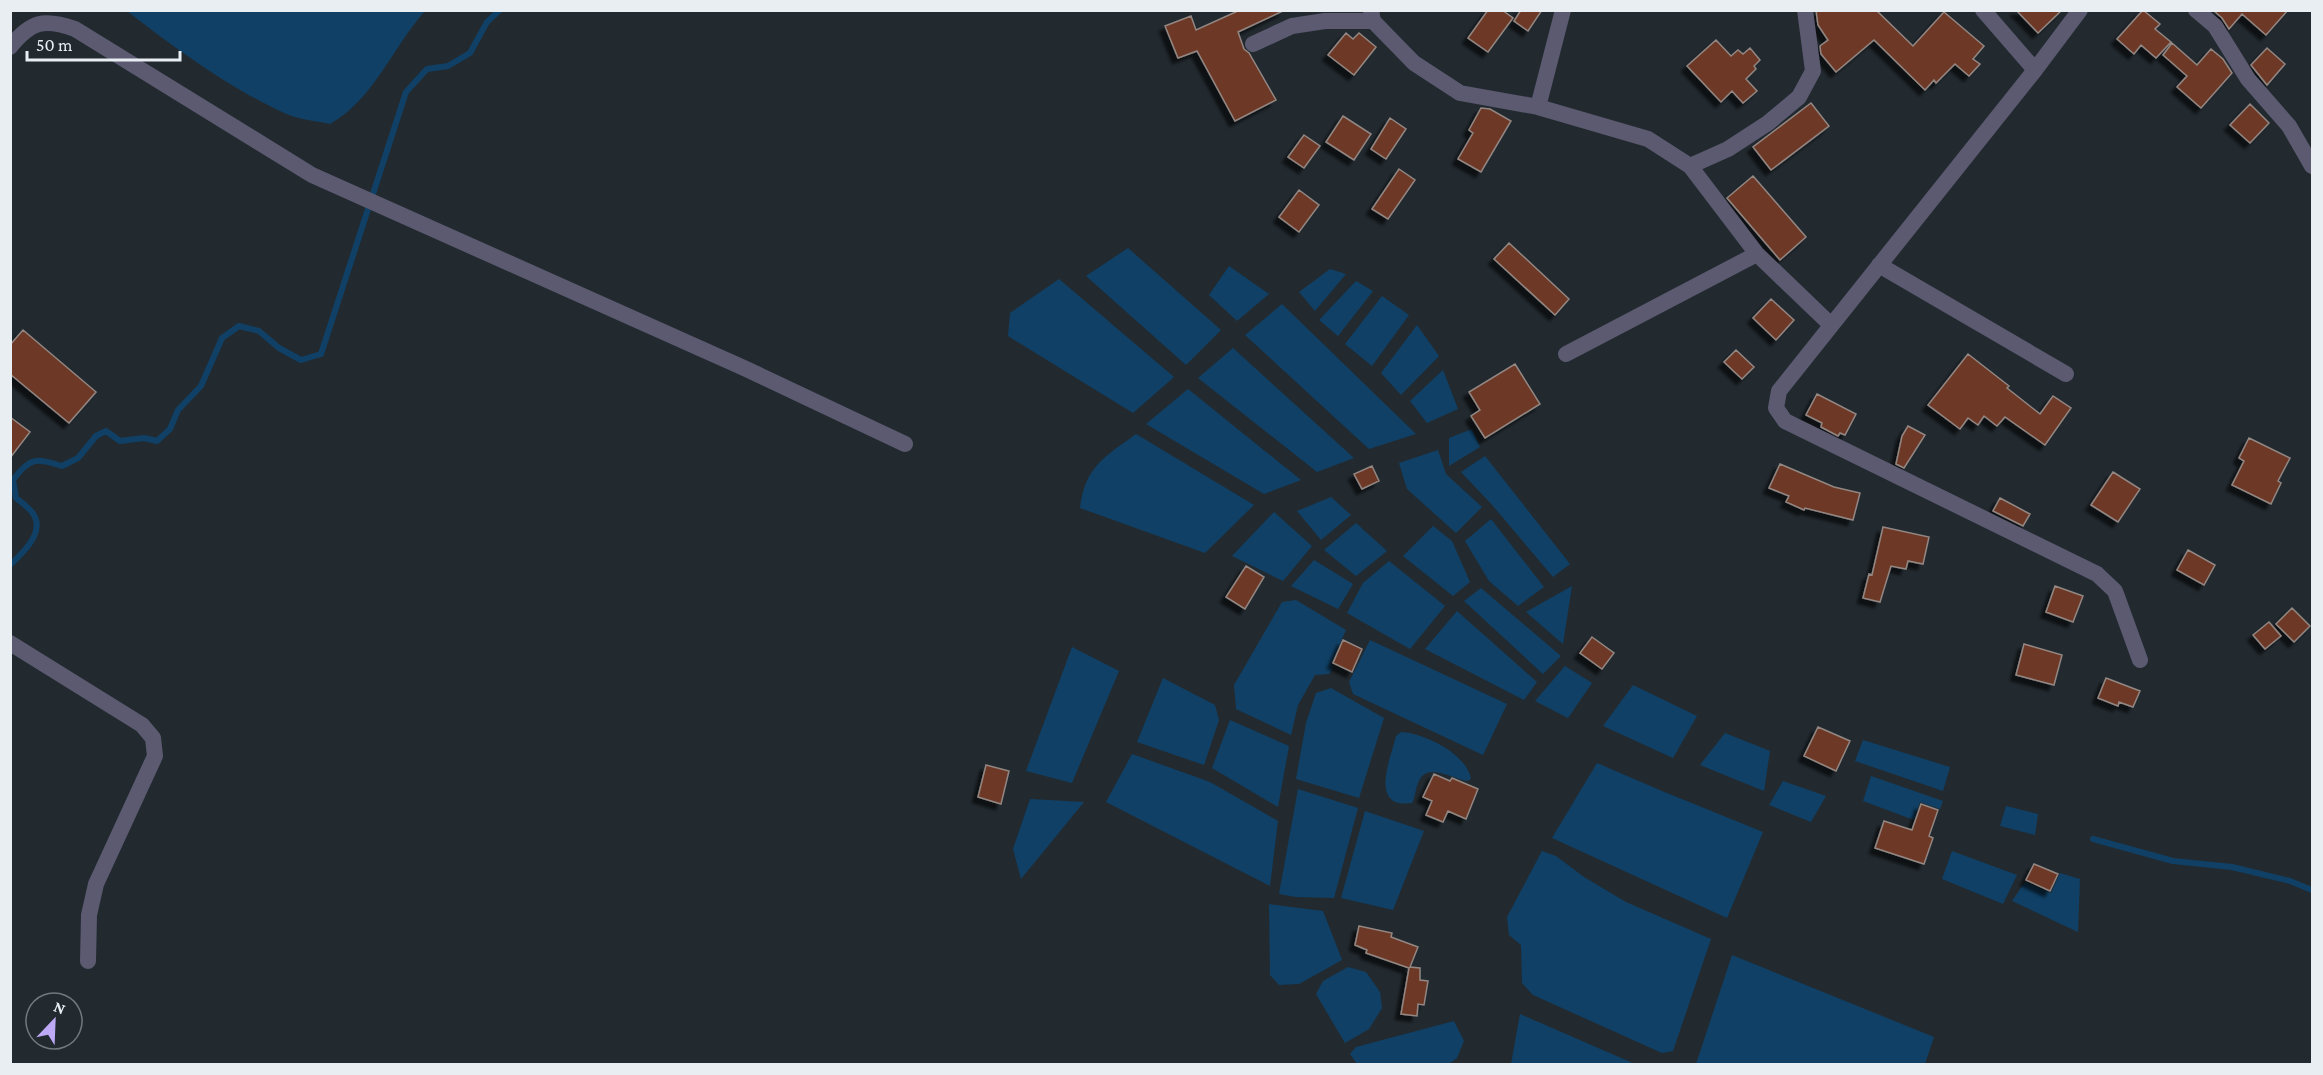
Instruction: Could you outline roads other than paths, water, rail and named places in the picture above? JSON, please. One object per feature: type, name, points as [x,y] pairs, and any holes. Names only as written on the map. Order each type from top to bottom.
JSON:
[{"type":"street","points":[[1538,107],[1563,10]]},
{"type":"street","points":[[1690,166],[1728,149],[1768,123],[1799,97],[1814,71],[1805,10]]},
{"type":"street","points":[[1983,10],[2035,70]]},
{"type":"street","points":[[2080,10],[2035,70],[1779,391],[1776,408],[1785,421],[2097,574],[2115,591],[2140,660]]},
{"type":"street","points":[[2196,10],[2215,26],[2248,79],[2289,126],[2313,166]]},
{"type":"street","points":[[1253,44],[1292,26],[1372,16],[1414,63],[1460,93],[1538,107],[1648,139],[1690,166],[1757,254],[1831,325]]},
{"type":"street","points":[[10,47],[36,24],[55,22],[75,30],[312,175],[744,368],[905,444]]},
{"type":"street","points":[[1566,354],[1757,254]]},
{"type":"street","points":[[1879,265],[2066,374]]},
{"type":"street","points":[[10,642],[142,725],[153,738],[155,756],[96,884],[89,915],[88,961]]},
{"type":"water","points":[[127,11],[425,11],[371,87],[359,101],[330,124],[289,115],[247,94],[184,54]]},
{"type":"water","points":[[1128,248],[1221,330],[1186,365],[1086,276]]},
{"type":"water","points":[[1229,266],[1269,294],[1237,321],[1209,295]]},
{"type":"water","points":[[1330,269],[1346,274],[1315,311],[1299,292]]},
{"type":"water","points":[[1059,279],[1174,377],[1133,413],[1008,336],[1010,313]]},
{"type":"water","points":[[1356,281],[1373,291],[1338,336],[1319,320]]},
{"type":"water","points":[[1382,296],[1409,315],[1372,366],[1345,344]]},
{"type":"water","points":[[1282,304],[1416,434],[1369,449],[1245,335]]},
{"type":"water","points":[[1417,325],[1439,356],[1401,395],[1381,373]]},
{"type":"water","points":[[1233,348],[1354,458],[1317,472],[1198,378]]},
{"type":"water","points":[[1443,370],[1458,409],[1427,423],[1410,401]]},
{"type":"water","points":[[1188,389],[1301,480],[1264,494],[1146,424]]},
{"type":"water","points":[[1472,429],[1480,447],[1449,466],[1449,438]]},
{"type":"water","points":[[1136,434],[1254,505],[1205,553],[1080,508],[1086,482],[1098,464]]},
{"type":"water","points":[[1438,450],[1446,474],[1482,507],[1456,533],[1407,489],[1399,463]]},
{"type":"water","points":[[1485,456],[1570,564],[1553,577],[1461,472]]},
{"type":"water","points":[[1331,497],[1351,515],[1321,540],[1297,511]]},
{"type":"water","points":[[1274,512],[1312,546],[1283,581],[1232,556]]},
{"type":"water","points":[[1491,519],[1544,587],[1518,606],[1489,581],[1465,541]]},
{"type":"water","points":[[1356,523],[1387,551],[1356,576],[1324,550]]},
{"type":"water","points":[[1433,526],[1452,541],[1470,582],[1453,596],[1403,556]]},
{"type":"water","points":[[1314,560],[1353,584],[1338,609],[1291,586]]},
{"type":"water","points":[[1389,561],[1445,606],[1410,649],[1347,613],[1363,583]]},
{"type":"water","points":[[1572,586],[1563,644],[1526,612]]},
{"type":"water","points":[[1481,588],[1561,656],[1543,674],[1464,601]]},
{"type":"water","points":[[1296,600],[1346,630],[1331,664],[1333,668],[1329,674],[1315,675],[1298,705],[1291,735],[1236,709],[1234,685],[1282,602]]},
{"type":"water","points":[[1457,611],[1537,682],[1524,700],[1425,649]]},
{"type":"water","points":[[1370,640],[1507,704],[1483,755],[1353,694],[1349,682]]},
{"type":"water","points":[[1072,647],[1119,671],[1072,783],[1026,771]]},
{"type":"water","points":[[1565,666],[1592,683],[1568,718],[1535,701]]},
{"type":"water","points":[[1163,678],[1215,705],[1219,720],[1204,765],[1137,742]]},
{"type":"water","points":[[1633,685],[1697,716],[1673,758],[1603,726]]},
{"type":"water","points":[[1331,688],[1384,718],[1359,798],[1296,779],[1306,723],[1316,693]]},
{"type":"water","points":[[1230,720],[1289,746],[1278,807],[1212,768]]},
{"type":"water","points":[[1401,732],[1421,736],[1443,746],[1462,761],[1471,779],[1467,781],[1441,773],[1428,773],[1423,775],[1419,781],[1412,803],[1398,803],[1390,798],[1386,790],[1387,768],[1396,736]]},
{"type":"water","points":[[1725,733],[1770,751],[1764,791],[1700,765]]},
{"type":"water","points":[[1863,740],[1950,767],[1943,791],[1855,761]]},
{"type":"water","points":[[1132,754],[1210,782],[1278,821],[1270,886],[1106,802]]},
{"type":"water","points":[[1597,763],[1763,832],[1727,918],[1552,838]]},
{"type":"water","points":[[1871,776],[1943,801],[1940,809],[1920,802],[1914,820],[1863,801]]},
{"type":"water","points":[[1783,781],[1826,796],[1811,822],[1769,805]]},
{"type":"water","points":[[1298,789],[1358,808],[1334,898],[1279,894]]},
{"type":"water","points":[[1030,799],[1084,802],[1021,879],[1013,849]]},
{"type":"water","points":[[2006,806],[2038,814],[2035,835],[2000,826]]},
{"type":"water","points":[[1365,811],[1424,831],[1393,910],[1341,898]]},
{"type":"water","points":[[1542,851],[1556,856],[1584,877],[1626,902],[1711,939],[1673,1051],[1662,1053],[1533,995],[1522,983],[1521,945],[1509,935],[1507,917]]},
{"type":"water","points":[[1952,851],[2017,875],[2003,904],[1942,879]]},
{"type":"water","points":[[2060,873],[2080,879],[2078,932],[2012,901],[2025,882],[2051,893]]},
{"type":"water","points":[[1269,904],[1323,911],[1342,960],[1299,984],[1279,985],[1270,975]]},
{"type":"water","points":[[1732,955],[1934,1037],[1925,1064],[1696,1064]]},
{"type":"water","points":[[1348,967],[1366,972],[1380,992],[1382,1008],[1369,1029],[1345,1043],[1316,994],[1323,981]]},
{"type":"water","points":[[1520,1014],[1635,1064],[1511,1064]]},
{"type":"water","points":[[1454,1021],[1464,1041],[1457,1058],[1449,1064],[1357,1064],[1350,1054],[1356,1047]]},
{"type":"waterway","points":[[10,565],[32,541],[37,526],[36,518],[31,511],[16,498],[13,480],[29,463],[40,461],[62,466],[78,458],[96,436],[106,431],[120,441],[144,438],[157,441],[170,429],[178,410],[201,386],[222,338],[239,326],[259,331],[279,348],[301,360],[321,354],[406,92],[427,69],[448,66],[470,53],[487,22],[500,10]]},
{"type":"waterway","points":[[2093,839],[2173,861],[2232,867],[2290,881],[2312,890]]}]
